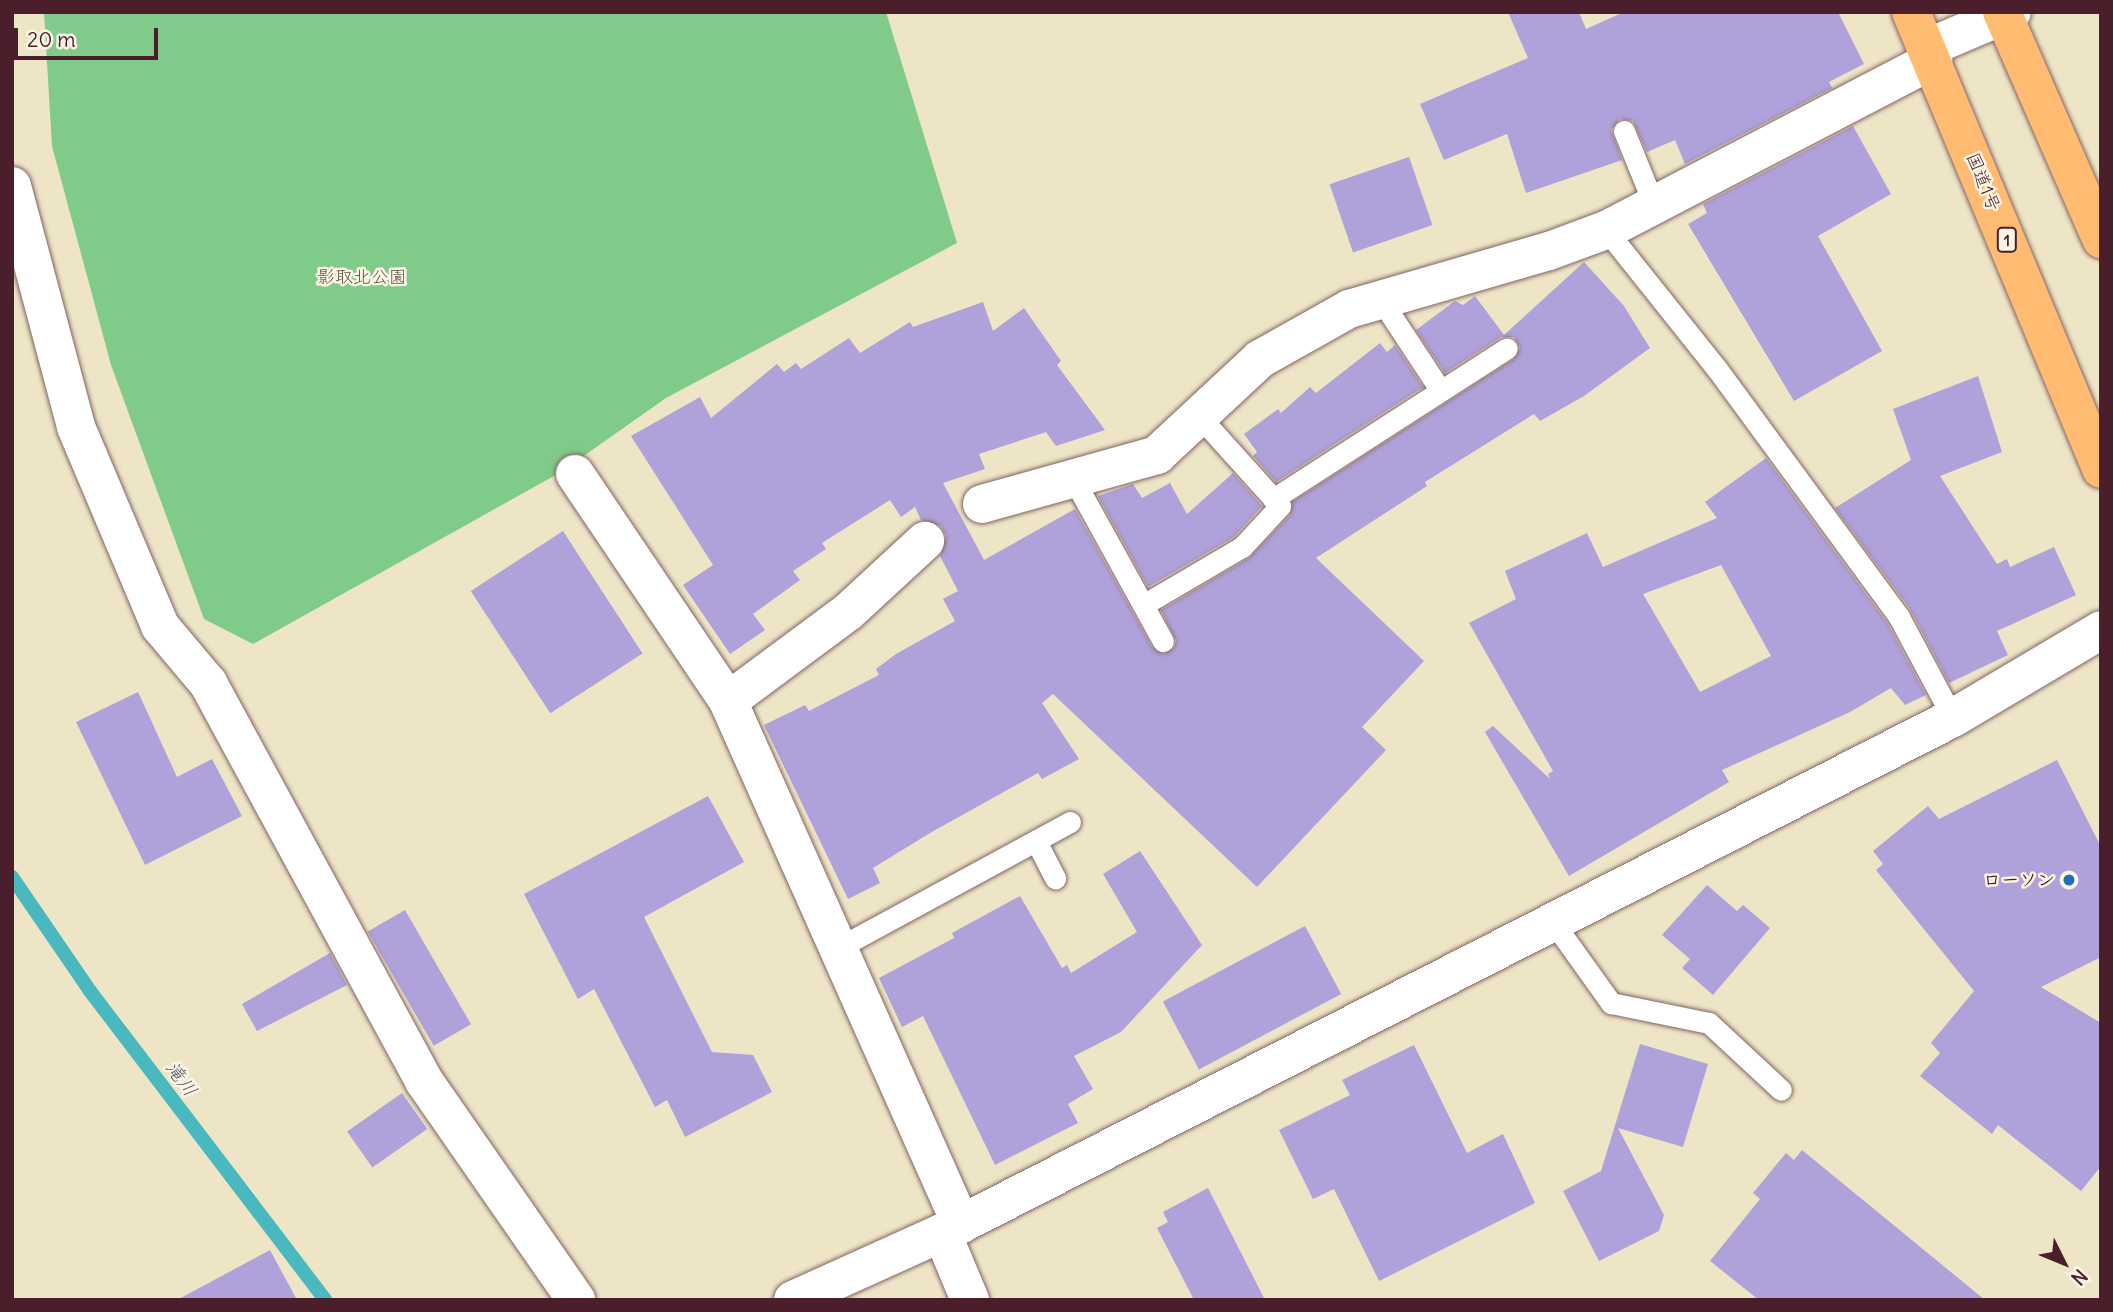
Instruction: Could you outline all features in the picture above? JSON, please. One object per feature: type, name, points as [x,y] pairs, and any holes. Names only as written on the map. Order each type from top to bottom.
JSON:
[{"type":"highway","name":"国道1号","points":[[1911,12],[2101,469]]},
{"type":"highway","points":[[2006,13],[2101,239]]},
{"type":"street","points":[[982,504],[1157,455],[1260,359],[1349,309],[1549,251],[1606,230],[2006,13]]},
{"type":"street","points":[[12,186],[76,427],[160,626],[208,682],[424,1081],[576,1300]]},
{"type":"street","points":[[575,474],[728,701],[838,947],[952,1228],[970,1300]]},
{"type":"street","points":[[728,701],[848,612],[925,541]]},
{"type":"street","points":[[793,1300],[952,1228],[1953,719],[2101,630]]},
{"type":"lane","points":[[1624,131],[1654,205]]},
{"type":"lane","points":[[1606,230],[1717,369],[1899,617],[1953,719]]},
{"type":"lane","points":[[1381,300],[1439,388]]},
{"type":"lane","points":[[1273,499],[1439,388],[1507,348]]},
{"type":"lane","points":[[1143,605],[1242,547],[1280,506],[1199,416]]},
{"type":"lane","points":[[1074,480],[1163,641]]},
{"type":"lane","points":[[838,947],[1070,822]]},
{"type":"lane","points":[[1036,841],[1055,878]]},
{"type":"lane","points":[[1553,922],[1612,1003],[1709,1023],[1780,1090]]},
{"type":"green space","name":"影取北公園","points":[[44,12],[886,12],[957,243],[666,398],[561,472],[253,644],[204,619],[111,365],[52,146]]},
{"type":"building","points":[[1508,12],[1579,12],[1586,29],[1624,12],[1838,12],[1864,64],[1829,82],[1832,88],[1685,164],[1675,140],[1647,152],[1633,121],[1620,119],[1611,130],[1622,160],[1526,193],[1507,134],[1444,160],[1420,104],[1528,58]]},
{"type":"building","points":[[1853,126],[1891,194],[1818,236],[1882,351],[1794,401],[1688,224],[1707,213],[1703,204]]},
{"type":"building","points":[[1409,157],[1432,225],[1353,252],[1330,184]]},
{"type":"building","points":[[1584,262],[1624,306],[1650,348],[1584,396],[1540,421],[1534,414],[1425,482],[1427,486],[1316,558],[1424,661],[1362,727],[1386,750],[1257,887],[1053,694],[1042,703],[1079,759],[1042,779],[1038,773],[930,833],[873,868],[880,883],[848,899],[764,725],[805,705],[809,711],[879,675],[876,669],[896,654],[955,621],[943,599],[958,591],[940,556],[946,536],[941,526],[921,520],[915,507],[901,517],[890,500],[822,543],[826,549],[793,571],[800,580],[753,614],[765,630],[730,654],[683,585],[713,565],[631,436],[700,397],[711,418],[777,364],[784,372],[796,363],[801,369],[849,338],[860,353],[910,322],[913,327],[983,302],[993,331],[1024,308],[1061,361],[1057,365],[1105,430],[1056,446],[1046,432],[979,454],[985,469],[943,483],[984,560],[1075,509],[1152,647],[1163,654],[1174,648],[1176,641],[1161,610],[1249,558],[1290,515],[1292,502],[1514,359],[1520,348],[1514,337],[1501,337],[1445,373],[1416,330],[1455,301],[1463,305],[1475,296],[1504,335]]},
{"type":"building","points":[[1380,343],[1387,352],[1395,345],[1423,387],[1276,482],[1253,456],[1257,452],[1244,434],[1278,409],[1281,413],[1310,387],[1316,393]]},
{"type":"building","points":[[1978,376],[2002,452],[1940,476],[1997,564],[2007,559],[2010,567],[2054,547],[2076,595],[1997,631],[2008,655],[1949,683],[1910,609],[1835,508],[1911,460],[1893,409]]},
{"type":"building","points":[[1766,458],[1888,624],[1926,695],[1905,705],[1891,688],[1850,712],[1722,770],[1729,782],[1569,876],[1485,732],[1493,726],[1550,779],[1548,774],[1553,771],[1469,623],[1516,599],[1505,571],[1587,533],[1603,567],[1717,518],[1705,502]],"holes":[[[1721,565],[1771,656],[1700,692],[1643,594]]]},
{"type":"building","points":[[1233,473],[1262,506],[1234,537],[1148,587],[1098,496],[1133,484],[1142,498],[1170,483],[1187,514]]},
{"type":"building","points":[[563,531],[643,653],[550,713],[471,591]]},
{"type":"building","points":[[138,692],[177,777],[212,759],[242,816],[145,865],[76,722]]},
{"type":"building","points":[[2057,760],[2101,847],[2101,957],[2041,987],[2101,1023],[2101,1166],[2081,1191],[1998,1125],[1992,1134],[1920,1076],[1940,1053],[1931,1043],[1974,991],[1876,870],[1883,864],[1873,851],[1928,806],[1939,819]]},
{"type":"building","points":[[708,796],[744,862],[644,917],[712,1052],[753,1055],[772,1092],[685,1137],[667,1100],[655,1107],[594,989],[578,999],[524,894]]},
{"type":"building","points":[[1140,851],[1202,945],[1121,1032],[1074,1056],[1093,1089],[1068,1104],[1078,1123],[995,1165],[923,1016],[902,1027],[879,978],[954,938],[952,933],[1020,896],[1062,968],[1067,965],[1071,973],[1137,932],[1103,874]]},
{"type":"building","points":[[1707,885],[1737,911],[1743,905],[1770,928],[1713,995],[1682,968],[1690,959],[1662,935]]},
{"type":"building","points":[[405,910],[471,1024],[434,1046],[368,932]]},
{"type":"building","points":[[1305,926],[1341,994],[1199,1070],[1163,1002]]},
{"type":"building","points":[[330,953],[347,985],[257,1031],[242,1004]]},
{"type":"building","points":[[1640,1044],[1708,1064],[1683,1147],[1618,1128],[1664,1215],[1659,1231],[1599,1261],[1563,1191],[1601,1171]]},
{"type":"building","points":[[1414,1045],[1467,1153],[1503,1134],[1535,1203],[1379,1281],[1334,1189],[1313,1199],[1279,1130],[1350,1095],[1342,1080]]},
{"type":"building","points":[[402,1093],[427,1129],[372,1167],[347,1131]]},
{"type":"building","points":[[1802,1150],[1985,1300],[1759,1300],[1710,1261],[1760,1199],[1753,1193],[1786,1153],[1794,1160]]},
{"type":"building","points":[[1208,1188],[1265,1300],[1194,1300],[1157,1228],[1168,1222],[1163,1212]]},
{"type":"building","points":[[270,1250],[297,1300],[177,1300]]},
{"type":"waterway","name":"滝川","points":[[12,877],[90,991],[325,1300]]},
{"type":"place","name":"ローソン","points":[[2069,880]]}]
